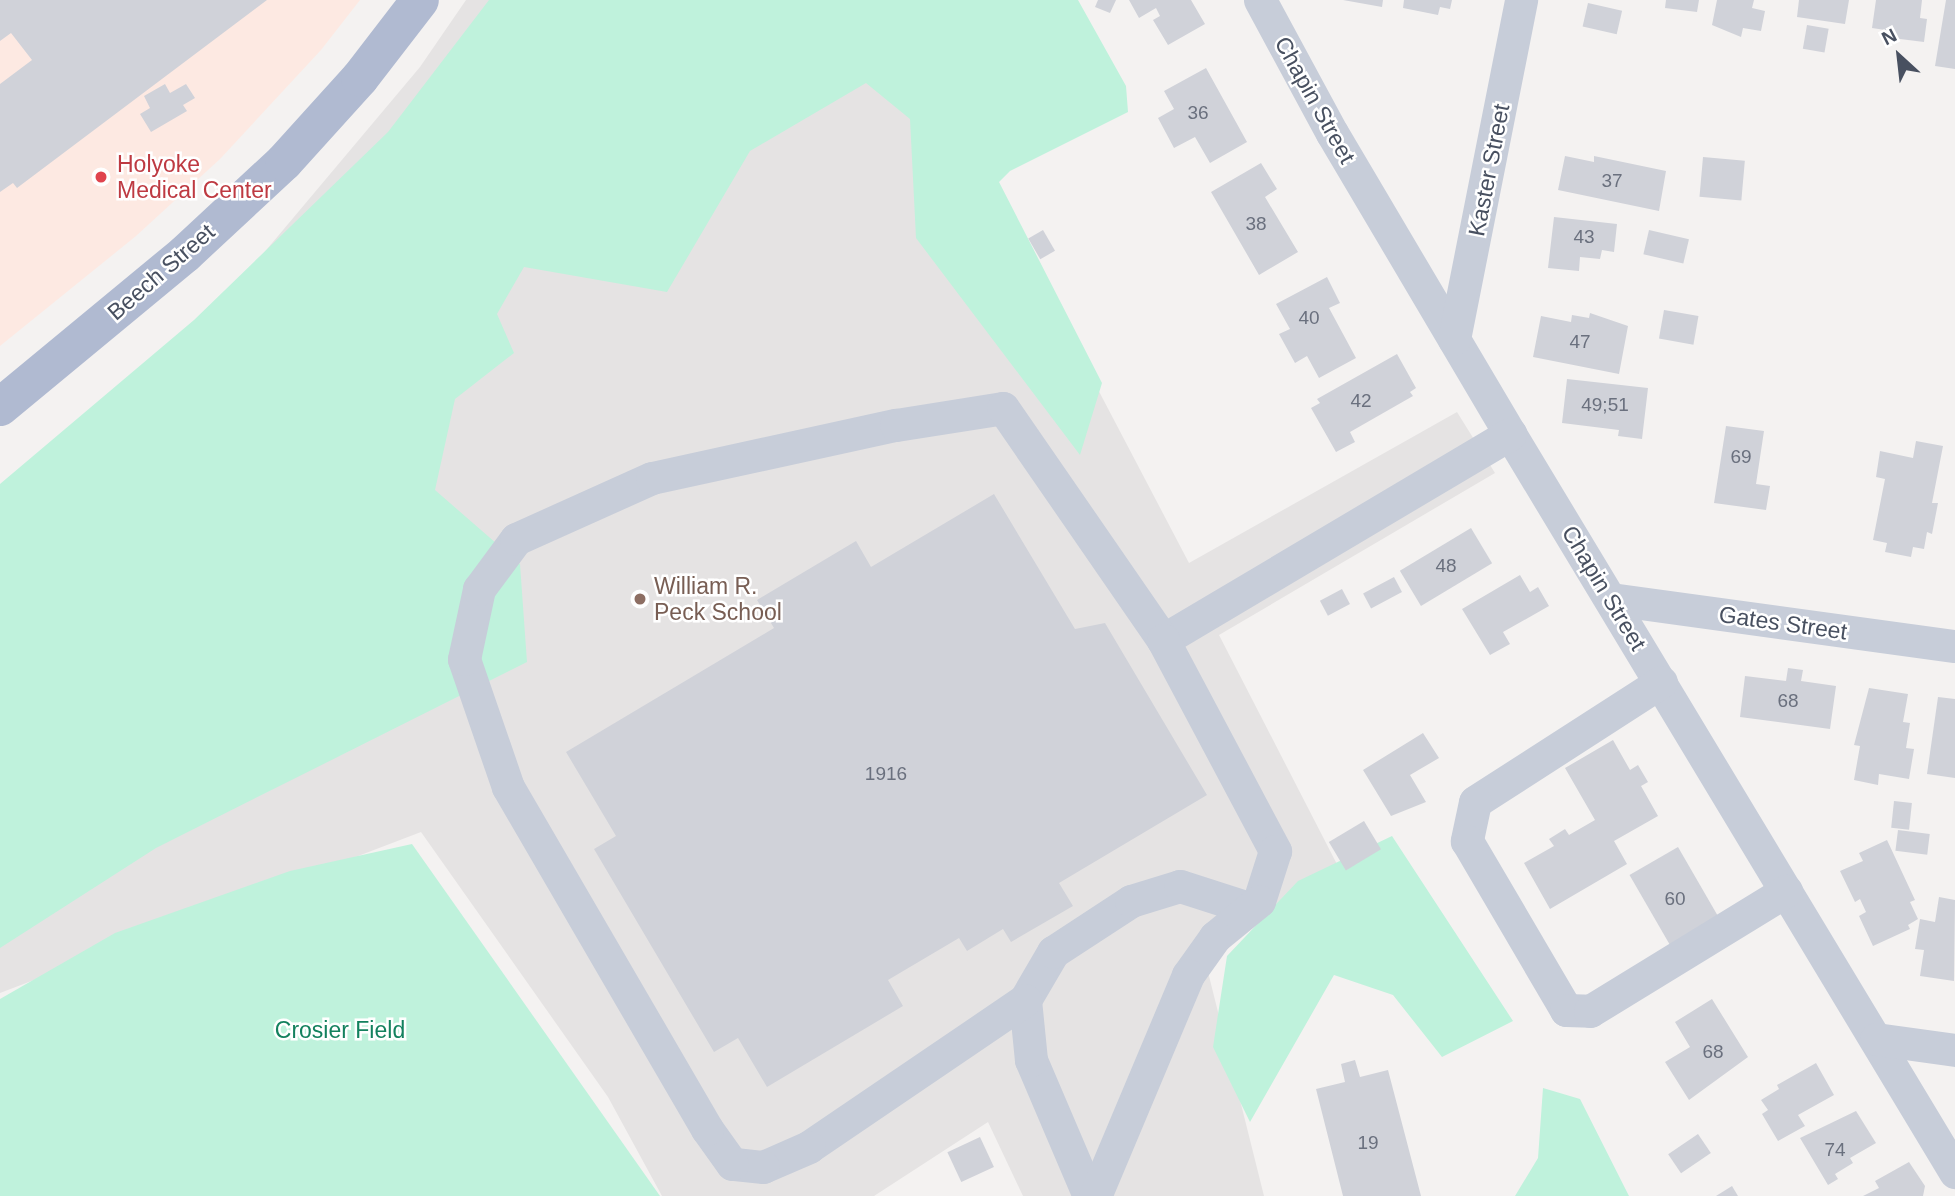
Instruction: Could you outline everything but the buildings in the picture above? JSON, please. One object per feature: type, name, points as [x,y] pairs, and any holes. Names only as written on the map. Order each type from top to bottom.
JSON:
[{"type":"main road","name":"Beech Street","points":[[0,407],[186,254],[284,162],[360,78],[418,1]]},
{"type":"street","name":"Chapin Street","points":[[1260,0],[1510,434],[1955,1172]]},
{"type":"street","name":"Kaster Street","points":[[1454,339],[1521,0]]},
{"type":"street","points":[[1095,1196],[1188,975],[1215,937],[1259,901],[1275,851],[1163,640],[1003,408],[897,425],[652,478],[516,539],[479,589],[464,659],[508,787],[700,1118],[732,1164],[763,1167],[809,1147],[1025,1000],[1053,952],[1131,901],[1180,886],[1248,908]]},
{"type":"street","points":[[1163,640],[1510,434]]},
{"type":"street","name":"Gates Street","points":[[1611,599],[1955,646]]},
{"type":"street","points":[[1661,682],[1475,802],[1467,841],[1566,1010],[1590,1012],[1786,891]]},
{"type":"street","points":[[1025,1000],[1031,1060],[1089,1196]]},
{"type":"street","points":[[1876,1039],[1955,1050]]},
{"type":"shaded area","name":"Holyoke Medical Center","points":[[0,0],[360,0],[321,50],[220,159],[136,236],[0,346]]},
{"type":"shaded area","name":"William R. Peck School","points":[[466,0],[1021,0],[921,52],[1189,563],[1457,412],[1495,473],[1219,635],[1342,874],[1203,952],[1264,1196],[1023,1196],[988,1122],[874,1196],[662,1196],[608,1097],[421,832],[0,993],[0,509],[178,355],[420,67]]},
{"type":"green space","points":[[489,0],[1078,0],[1126,86],[1128,112],[1010,171],[999,182],[1102,383],[1080,455],[916,238],[910,119],[866,83],[750,151],[667,292],[524,267],[497,314],[514,353],[455,399],[435,490],[520,564],[527,662],[156,848],[0,948],[0,484],[194,320],[388,132]]},
{"type":"green space","points":[[1392,836],[1513,1021],[1442,1057],[1393,995],[1334,975],[1250,1122],[1213,1047],[1227,956],[1298,881]]},
{"type":"green space","name":"Crosier Field","points":[[412,844],[660,1196],[0,1196],[0,999],[115,933],[290,871]]},
{"type":"green space","points":[[1543,1088],[1580,1099],[1629,1196],[1515,1196],[1538,1158]]},
{"type":"place","name":"Holyoke Medical Center","points":[[101,177]]},
{"type":"place","name":"William R. Peck School","points":[[640,599]]}]
